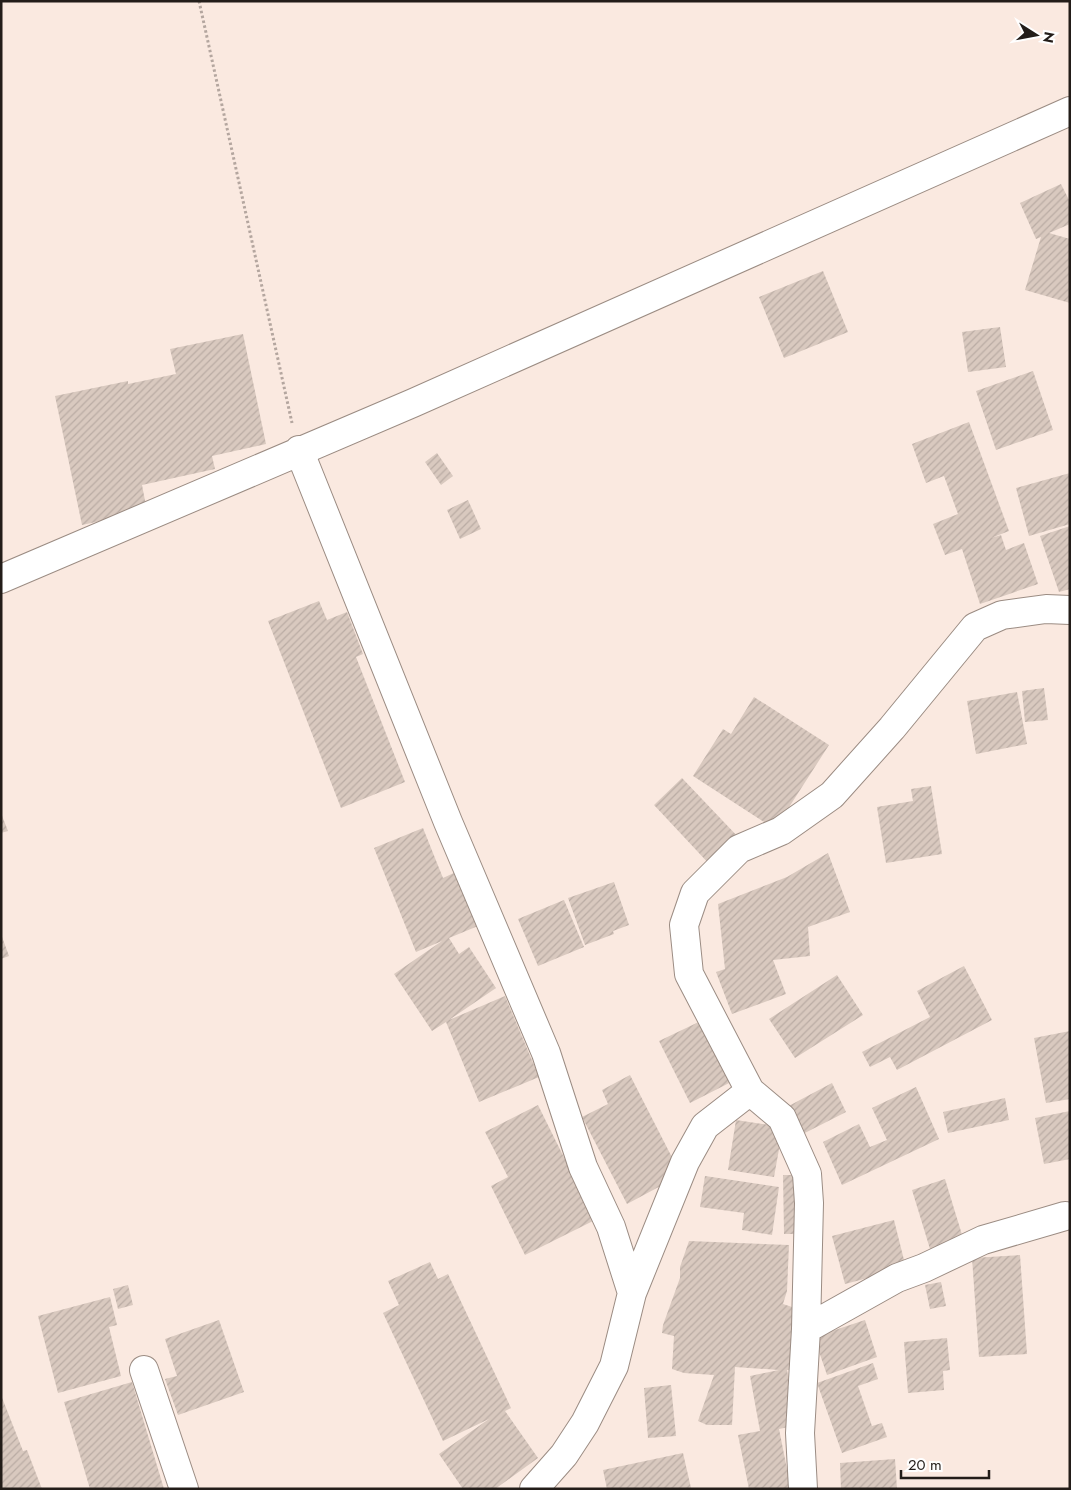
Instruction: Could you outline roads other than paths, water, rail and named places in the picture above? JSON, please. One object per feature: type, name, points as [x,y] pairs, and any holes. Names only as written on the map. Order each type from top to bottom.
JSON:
[{"type":"street","points":[[1,579],[299,450],[413,403],[1070,111]]},
{"type":"street","points":[[299,450],[448,822],[546,1053],[583,1168],[611,1227],[632,1293]]},
{"type":"street","points":[[804,1489],[800,1433],[806,1329],[809,1203],[807,1174],[782,1118],[750,1091],[689,974],[684,925],[695,893],[739,849],[781,831],[832,794],[892,728],[975,627],[1002,615],[1046,609],[1070,610]]},
{"type":"street","points":[[534,1489],[564,1455],[585,1423],[614,1366],[632,1293],[685,1162],[705,1126],[750,1091]]},
{"type":"street","points":[[806,1329],[897,1278],[924,1268],[983,1240],[1065,1216]]},
{"type":"street","points":[[144,1370],[184,1489]]}]
